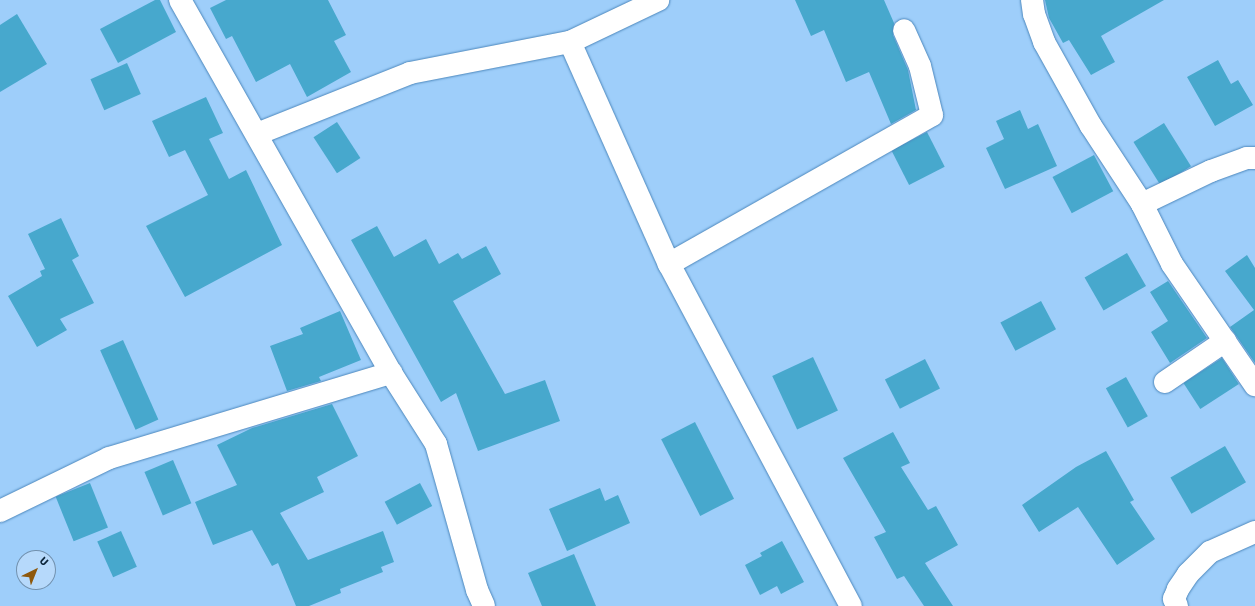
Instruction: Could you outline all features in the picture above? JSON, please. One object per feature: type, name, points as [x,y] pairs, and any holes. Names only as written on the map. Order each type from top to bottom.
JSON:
[{"type":"street","points":[[180,0],[391,373],[436,444],[476,590],[484,606]]},
{"type":"street","points":[[256,134],[410,73],[570,42],[658,0]]},
{"type":"street","points":[[1032,0],[1034,14],[1044,42],[1091,126],[1142,204],[1172,264],[1255,384]]},
{"type":"street","points":[[669,264],[932,115],[920,66],[904,30]]},
{"type":"street","points":[[570,42],[669,264],[851,606]]},
{"type":"street","points":[[1142,204],[1211,171],[1247,158],[1255,158]]},
{"type":"street","points":[[1165,382],[1225,341]]},
{"type":"street","points":[[0,511],[108,458],[391,373]]},
{"type":"street","points":[[1177,606],[1174,599],[1178,589],[1188,574],[1210,552],[1255,532]]},
{"type":"building","points":[[155,0],[160,0],[176,32],[118,63],[100,29]]},
{"type":"building","points":[[226,0],[328,0],[346,35],[334,41],[351,72],[307,97],[290,64],[256,82],[232,36],[226,39],[210,8]]},
{"type":"building","points":[[795,0],[884,0],[894,23],[893,35],[908,70],[916,110],[891,124],[869,72],[846,82],[824,30],[811,36]]},
{"type":"building","points":[[1045,0],[1164,0],[1101,36],[1115,62],[1091,75],[1069,40],[1063,43],[1049,18]]},
{"type":"building","points":[[17,14],[47,64],[0,92],[0,25]]},
{"type":"building","points":[[1218,60],[1231,84],[1238,80],[1253,105],[1215,126],[1187,77]]},
{"type":"building","points":[[127,63],[141,94],[104,110],[90,79]]},
{"type":"building","points":[[206,97],[223,133],[209,139],[229,179],[246,170],[282,245],[185,297],[146,226],[208,195],[185,150],[169,157],[152,121]]},
{"type":"building","points":[[1020,110],[1028,129],[1038,124],[1057,166],[1005,189],[986,148],[1004,139],[996,121]]},
{"type":"building","points":[[337,122],[360,158],[337,173],[314,137]]},
{"type":"building","points":[[1164,123],[1191,166],[1160,185],[1133,142]]},
{"type":"building","points":[[927,132],[945,167],[909,185],[891,150]]},
{"type":"building","points":[[1094,155],[1113,191],[1072,213],[1053,177]]},
{"type":"building","points":[[61,218],[79,256],[72,260],[94,303],[60,319],[67,330],[37,347],[8,296],[42,276],[40,271],[45,269],[28,234]]},
{"type":"building","points":[[377,226],[394,257],[426,239],[439,264],[458,253],[462,259],[486,246],[501,274],[453,301],[505,394],[545,380],[560,421],[478,451],[456,393],[441,402],[351,240]]},
{"type":"building","points":[[1127,253],[1146,286],[1104,310],[1085,278]]},
{"type":"building","points":[[1247,255],[1255,268],[1255,363],[1230,327],[1254,310],[1225,271]]},
{"type":"building","points":[[1168,281],[1207,338],[1170,363],[1151,332],[1168,321],[1150,292]]},
{"type":"building","points":[[1041,301],[1056,329],[1015,351],[1000,323]]},
{"type":"building","points":[[340,311],[361,360],[319,377],[321,381],[287,391],[270,346],[303,334],[300,328]]},
{"type":"building","points":[[123,340],[158,419],[136,430],[100,350]]},
{"type":"building","points":[[813,357],[838,410],[797,429],[772,376]]},
{"type":"building","points":[[1222,358],[1239,384],[1200,409],[1183,383]]},
{"type":"building","points":[[925,359],[940,388],[900,409],[885,379]]},
{"type":"building","points":[[1126,377],[1148,416],[1128,428],[1106,388]]},
{"type":"building","points":[[332,404],[358,456],[317,477],[324,492],[280,513],[308,560],[383,531],[394,562],[381,567],[383,572],[340,589],[341,593],[309,606],[296,606],[278,563],[272,566],[252,530],[213,545],[195,502],[237,485],[217,445],[252,428]]},
{"type":"building","points":[[695,422],[734,499],[700,516],[661,439]]},
{"type":"building","points":[[893,432],[910,463],[901,467],[928,510],[936,506],[958,545],[925,563],[953,606],[924,606],[904,576],[897,579],[874,537],[886,532],[843,458]]},
{"type":"building","points":[[1225,446],[1246,482],[1191,514],[1170,478]]},
{"type":"building","points":[[1106,451],[1134,500],[1130,502],[1155,539],[1117,565],[1078,507],[1039,532],[1022,505],[1076,467]]},
{"type":"building","points":[[173,460],[191,503],[163,515],[144,472]]},
{"type":"building","points":[[90,483],[108,528],[74,541],[56,497]]},
{"type":"building","points":[[420,483],[432,506],[397,525],[385,502]]},
{"type":"building","points":[[600,488],[605,501],[618,495],[630,523],[567,551],[549,509]]},
{"type":"building","points":[[121,531],[137,567],[113,577],[97,542]]},
{"type":"building","points":[[782,541],[804,582],[781,594],[777,586],[760,595],[745,565],[762,556],[760,553]]},
{"type":"building","points":[[574,554],[596,606],[542,606],[528,573]]}]
